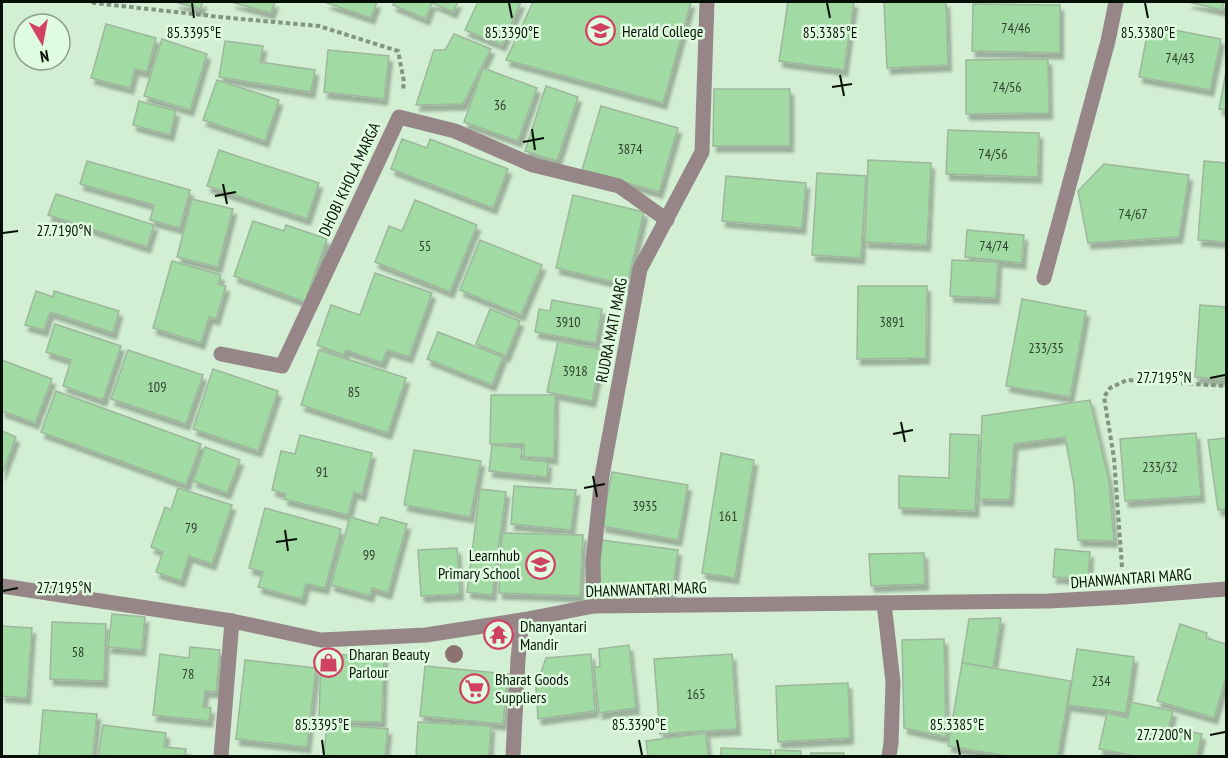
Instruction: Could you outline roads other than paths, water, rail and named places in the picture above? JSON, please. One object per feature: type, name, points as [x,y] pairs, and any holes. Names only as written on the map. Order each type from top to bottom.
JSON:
[{"type":"street","name":"RUDRA MATI MARG","points":[[594,606],[594,562],[602,476],[640,269],[702,152],[707,2]]},
{"type":"street","points":[[1044,278],[1099,75],[1116,2]]},
{"type":"street","name":"DHOBI KHOLA MARGA","points":[[221,354],[282,366],[399,117],[455,131],[533,165],[619,186],[667,220]]},
{"type":"street","name":"DHANWANTARI MARG","points":[[2,586],[232,621],[321,640],[426,635],[594,606],[1049,601],[1227,589]]},
{"type":"street","points":[[884,603],[893,682],[889,756]]},
{"type":"street","points":[[513,756],[522,620]]},
{"type":"street","points":[[221,756],[232,621]]},
{"type":"place","name":"Herald College","points":[[601,31]]},
{"type":"place","name":"Learnhub Primary School","points":[[541,564]]},
{"type":"place","name":"Dhanyantari Mandir","points":[[499,635]]},
{"type":"place","name":"Dharan Beauty Parlour","points":[[328,663]]},
{"type":"place","name":"Bharat Goods Suppliers","points":[[474,688]]}]
